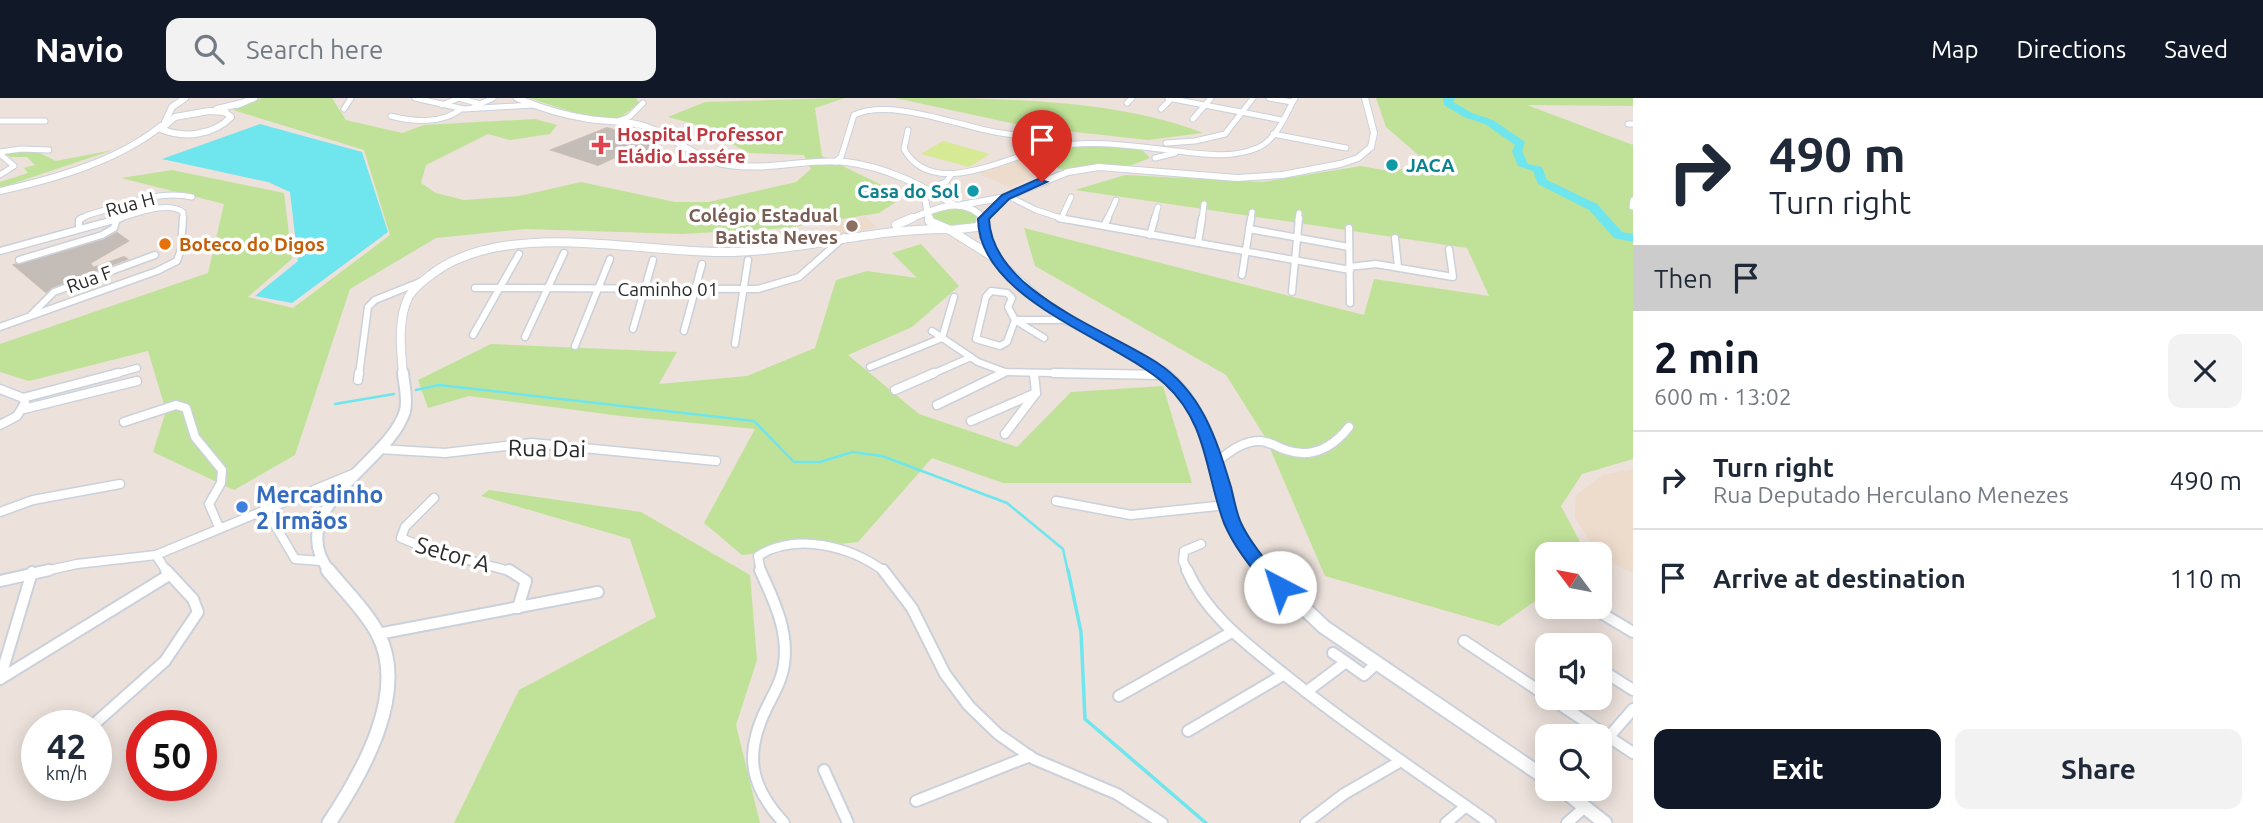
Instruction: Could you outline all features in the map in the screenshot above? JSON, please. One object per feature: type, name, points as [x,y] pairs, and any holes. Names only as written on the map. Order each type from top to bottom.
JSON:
[{"type":"main road","points":[[175,134],[163,131],[163,125],[172,107],[185,98]]},
{"type":"main road","points":[[194,98],[184,106],[197,112]]},
{"type":"main road","points":[[0,191],[34,182],[140,141],[212,129],[230,120],[230,109],[254,98]]},
{"type":"main road","points":[[517,98],[533,105],[587,119],[630,120],[650,127],[710,160],[727,165],[765,168],[840,160],[898,175],[958,205],[974,209],[983,221],[984,236],[998,261],[1032,297],[1066,320],[1140,358],[1165,375],[1187,397],[1207,433],[1226,505],[1242,538],[1265,572],[1324,627],[1535,771]]},
{"type":"main road","points":[[877,231],[928,211],[1007,196],[1077,170],[1118,167],[1249,178],[1289,174],[1349,161],[1368,151],[1374,138],[1365,98]]},
{"type":"main road","points":[[140,141],[163,125],[197,112],[242,103]]},
{"type":"main road","points":[[209,111],[230,114]]},
{"type":"main road","points":[[923,188],[929,221],[998,261]]},
{"type":"main road","points":[[329,823],[359,778],[382,714],[386,666],[379,634],[321,561],[316,546],[320,521],[333,498],[400,424],[406,409],[402,312],[411,292],[421,282],[445,266],[468,256],[537,243],[716,253],[774,248],[909,228],[969,230],[983,221],[1007,196]]},
{"type":"main road","points":[[1577,801],[1605,823]]},
{"type":"street","points":[[344,109],[351,98]]},
{"type":"street","points":[[415,98],[469,110],[533,105]]},
{"type":"street","points":[[469,110],[493,98]]},
{"type":"street","points":[[1127,103],[1132,98]]},
{"type":"street","points":[[1161,109],[1170,98],[1282,120]]},
{"type":"street","points":[[1193,119],[1211,98]]},
{"type":"street","points":[[1166,143],[1220,136],[1253,98]]},
{"type":"street","points":[[1269,98],[1294,100]]},
{"type":"street","points":[[1285,98],[1294,100]]},
{"type":"street","points":[[442,105],[459,99],[480,104]]},
{"type":"street","points":[[840,160],[854,116],[860,110],[879,106],[907,109],[995,132],[1214,155],[1259,147],[1273,134],[1294,100]]},
{"type":"street","points":[[630,120],[643,103]]},
{"type":"street","points":[[391,116],[411,121],[454,115],[461,109]]},
{"type":"street","points":[[0,121],[45,121]]},
{"type":"street","points":[[908,130],[904,149],[909,159],[933,171],[951,176],[966,174],[1039,149],[1088,143]]},
{"type":"street","points":[[1273,134],[1346,148]]},
{"type":"street","points":[[0,146],[11,146],[8,150]]},
{"type":"street","points":[[1140,147],[1155,158]]},
{"type":"street","points":[[0,175],[14,166],[0,153],[8,150],[49,150]]},
{"type":"street","points":[[1155,158],[1186,153]]},
{"type":"street","points":[[1150,170],[1155,158]]},
{"type":"street","points":[[933,186],[946,182],[951,176]]},
{"type":"street","name":"Rua H","points":[[79,229],[78,222],[88,215],[163,195],[181,194],[191,197]]},
{"type":"street","points":[[1007,196],[1061,219],[1350,269],[1367,263],[1451,277],[1453,272],[1449,249]]},
{"type":"street","points":[[1061,219],[1071,197]]},
{"type":"street","points":[[1104,226],[1116,200]]},
{"type":"street","points":[[1198,243],[1204,204]]},
{"type":"street","points":[[0,251],[159,208],[180,209],[183,212],[179,258],[157,271],[0,327]]},
{"type":"street","points":[[1150,235],[1158,208]]},
{"type":"street","points":[[1242,275],[1252,212]]},
{"type":"street","points":[[1292,292],[1299,214]]},
{"type":"street","points":[[19,260],[102,235],[114,228],[117,219]]},
{"type":"street","points":[[1349,228],[1350,303]]},
{"type":"street","points":[[1249,229],[1349,247]]},
{"type":"street","name":"Caminho 01","points":[[475,288],[743,290],[770,287],[799,277],[844,237]]},
{"type":"street","points":[[1395,238],[1398,267]]},
{"type":"street","points":[[525,337],[565,253]]},
{"type":"street","points":[[473,334],[519,254]]},
{"type":"street","name":"Rua F","points":[[30,316],[54,292],[155,255]]},
{"type":"street","points":[[575,345],[610,258]]},
{"type":"street","points":[[633,329],[653,260]]},
{"type":"street","points":[[735,344],[748,260]]},
{"type":"street","points":[[684,331],[702,264]]},
{"type":"street","points":[[358,380],[368,307],[375,300],[421,282]]},
{"type":"street","points":[[1015,320],[1006,344],[995,345],[976,338],[986,297],[991,291],[1007,293],[1012,298],[1008,310],[1015,320],[1044,338]]},
{"type":"street","points":[[942,338],[954,297]]},
{"type":"street","points":[[1015,320],[1041,319],[1058,323],[1066,320]]},
{"type":"street","points":[[932,331],[971,357],[1005,372],[1165,375]]},
{"type":"street","points":[[870,367],[942,338]]},
{"type":"street","points":[[895,390],[971,357]]},
{"type":"street","points":[[0,389],[23,398],[137,368]]},
{"type":"street","points":[[937,405],[1005,372]]},
{"type":"street","points":[[1005,434],[1036,393],[1034,374]]},
{"type":"street","points":[[0,425],[24,409],[137,380]]},
{"type":"street","points":[[971,421],[1036,393]]},
{"type":"street","points":[[23,398],[26,403],[24,409]]},
{"type":"street","points":[[124,422],[170,407],[184,406],[195,437],[222,470],[221,483],[209,505],[219,527]]},
{"type":"street","points":[[1215,463],[1234,449],[1259,441],[1291,451],[1320,452],[1335,444],[1349,427]]},
{"type":"street","name":"Rua Dai","points":[[379,449],[445,453],[532,443],[716,461]]},
{"type":"street","points":[[0,581],[33,572],[97,561],[156,555],[219,527],[355,474]]},
{"type":"street","points":[[0,512],[33,500],[120,484]]},
{"type":"street","name":"Setor A","points":[[434,498],[405,527],[401,538],[452,557],[518,573],[526,581],[518,608]]},
{"type":"street","points":[[1056,501],[1131,515],[1226,505]]},
{"type":"street","points":[[265,509],[295,559],[321,561]]},
{"type":"street","points":[[784,823],[765,800],[752,770],[750,758],[754,734],[776,689],[785,657],[779,618],[757,563],[758,556],[772,547],[807,544],[838,547],[884,571],[912,608],[945,674],[969,706],[998,734],[1030,756],[1117,794],[1161,823]]},
{"type":"street","points":[[1201,544],[1184,551],[1183,561],[1208,605],[1232,632],[1283,676],[1490,823]]},
{"type":"street","points":[[110,710],[165,660],[198,612],[194,599],[169,575],[156,555]]},
{"type":"street","points":[[0,679],[33,572]]},
{"type":"street","points":[[0,679],[169,575]]},
{"type":"street","points":[[379,634],[598,592]]},
{"type":"street","points":[[1612,620],[1633,632]]},
{"type":"street","points":[[1119,696],[1232,632]]},
{"type":"street","points":[[1464,641],[1535,688]]},
{"type":"street","points":[[1334,653],[1368,677],[1377,663]]},
{"type":"street","points":[[1306,692],[1346,662]]},
{"type":"street","points":[[1188,731],[1283,676]]},
{"type":"street","points":[[1612,677],[1633,690]]},
{"type":"street","points":[[1612,734],[1633,709]]},
{"type":"street","points":[[1568,710],[1589,724]]},
{"type":"street","points":[[1612,739],[1633,753]]},
{"type":"street","points":[[916,801],[1030,756]]},
{"type":"street","points":[[1306,823],[1344,794],[1401,761]]},
{"type":"street","points":[[824,771],[848,823]]},
{"type":"street","points":[[1446,823],[1466,806]]},
{"type":"street","points":[[1567,823],[1585,807]]},
{"type":"shaded area","points":[[1028,155],[1055,166],[1010,187],[979,174]]},
{"type":"shaded area","name":"Colégio Estadual Batista Neves","points":[[865,217],[877,227],[837,236],[827,224]]},
{"type":"shaded area","points":[[1633,469],[1633,574],[1612,562],[1612,542],[1590,542],[1575,517],[1576,495],[1604,475]]},
{"type":"green space","points":[[262,98],[332,98],[346,120],[402,133],[424,125],[535,119],[557,125],[550,134],[510,140],[488,134],[426,165],[421,183],[436,193],[464,200],[519,196],[581,182],[675,202],[709,202],[796,182],[811,169],[804,155],[749,153],[694,124],[668,117],[705,102],[845,98],[815,108],[822,156],[894,191],[896,202],[879,213],[787,228],[682,234],[525,229],[436,238],[350,289],[295,455],[234,490],[153,452],[166,411],[148,351],[29,381],[0,372],[0,344],[208,273],[224,204],[121,178],[172,170],[284,193],[292,259],[248,297],[293,308],[390,235],[364,150],[233,110]]},
{"type":"green space","points":[[529,98],[636,98],[639,103],[620,118],[590,118]]},
{"type":"green space","points":[[895,98],[1052,102],[1131,113],[1168,121],[1203,133],[1148,140],[1030,127]]},
{"type":"green space","points":[[1376,98],[1633,98],[1633,106],[1527,105],[1633,145],[1633,459],[1582,474],[1561,506],[1580,542],[1535,542],[1535,601],[1499,626],[1325,576],[1265,437],[1226,375],[1035,266],[1024,228],[1364,315],[1374,279],[1489,296],[1467,248],[1075,190],[1125,175],[1263,182],[1361,166],[1389,171],[1422,166],[1424,160],[1386,127]]},
{"type":"green space","points":[[943,141],[990,154],[969,167],[921,154]]},
{"type":"green space","points":[[1085,145],[1142,150],[1150,158],[1132,165],[1100,165],[1063,170],[1025,154]]},
{"type":"green space","points":[[24,149],[38,152],[56,161],[113,150],[0,188],[0,182],[28,173],[24,168],[35,165],[27,157],[11,157],[3,153]]},
{"type":"green space","points":[[964,208],[977,215],[975,224],[942,227],[929,216],[936,209]]},
{"type":"green space","points":[[921,244],[959,286],[912,327],[848,355],[919,414],[1017,447],[1071,392],[1163,386],[1192,483],[1003,483],[932,458],[858,542],[742,555],[704,523],[755,429],[621,416],[469,396],[428,408],[418,380],[491,344],[677,352],[659,384],[747,376],[815,348],[836,280],[867,271],[917,278],[892,253]]},
{"type":"green space","points":[[489,490],[641,512],[750,575],[757,660],[736,725],[760,823],[454,823],[519,690],[656,617],[630,539],[481,496]]},
{"type":"water","points":[[260,124],[362,152],[388,232],[292,303],[255,296],[298,261],[290,192],[268,182],[162,159]]},
{"type":"building","name":"Hospital Professor Eládio Lassére","points":[[607,128],[656,143],[646,147],[653,149],[633,159],[619,155],[598,165],[552,150]]},
{"type":"building","points":[[117,233],[128,241],[90,263],[93,268],[124,257],[127,259],[52,287],[46,292],[14,265],[104,240]]},
{"type":"waterway","points":[[1448,98],[1451,99],[1447,103],[1468,115],[1489,122],[1521,144],[1517,151],[1524,166],[1538,169],[1542,182],[1593,207],[1618,235],[1633,238]]},
{"type":"waterway","points":[[416,390],[439,385],[754,421],[794,462],[820,462],[852,452],[882,456],[1007,503],[1063,549],[1068,572]]},
{"type":"waterway","points":[[335,404],[394,394]]},
{"type":"waterway","points":[[1068,570],[1081,632],[1085,719],[1206,823]]},
{"type":"place","name":"Hospital Professor Eládio Lassére","points":[[601,145]]},
{"type":"place","name":"JACA","points":[[1392,165]]},
{"type":"place","name":"Casa do Sol","points":[[973,191]]},
{"type":"place","name":"Colégio Estadual Batista Neves","points":[[852,226]]},
{"type":"place","name":"Boteco do Digos","points":[[165,244]]},
{"type":"place","name":"Mercadinho 2 Irmãos","points":[[242,507]]},
{"type":"route","points":[[1042,182],[1006,197],[984,219],[984,236],[998,261],[1045,307],[1140,358],[1178,386],[1197,412],[1207,433],[1233,524],[1265,572],[1280,587]]}]
